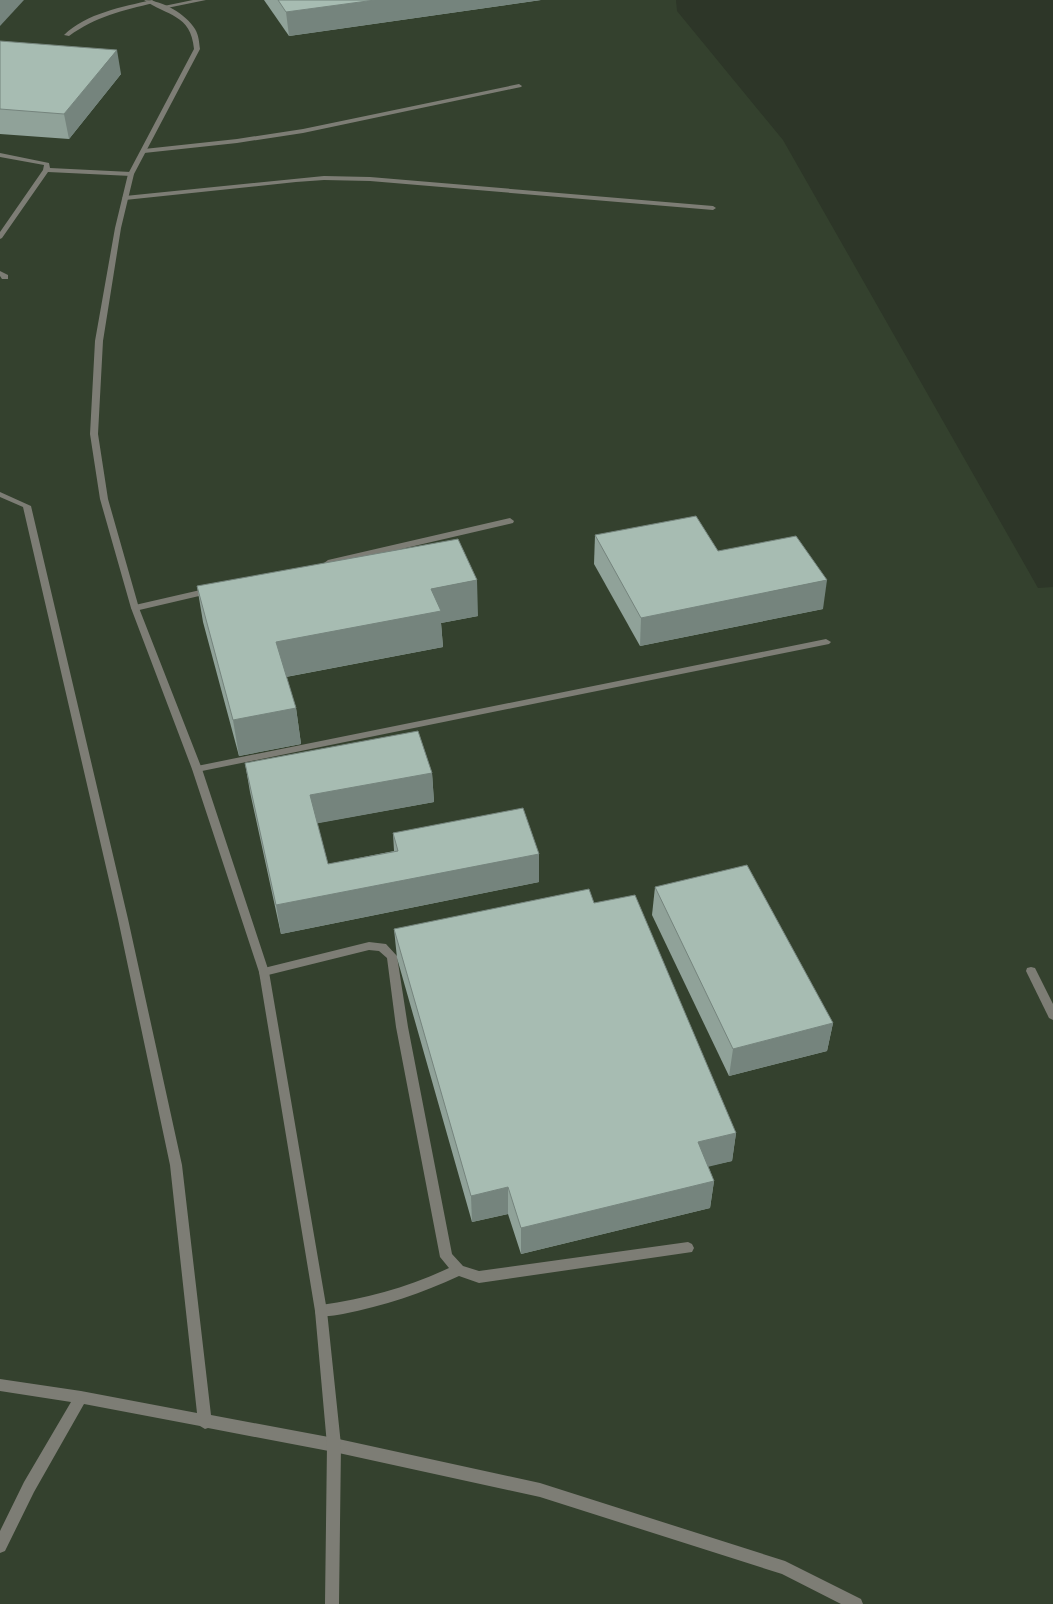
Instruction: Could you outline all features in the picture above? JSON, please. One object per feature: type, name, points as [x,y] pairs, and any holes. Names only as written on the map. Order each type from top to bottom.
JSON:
[{"type":"street","points":[[162,7],[203,0]]},
{"type":"street","points":[[67,35],[78,25],[149,1],[188,22],[197,35],[197,49],[131,174],[99,341],[94,434],[104,499],[135,608],[197,769],[264,972],[321,1312],[334,1444],[332,1604]]},
{"type":"street","points":[[144,151],[238,141],[303,131],[519,86]]},
{"type":"street","points":[[0,155],[47,164],[46,170],[0,237]]},
{"type":"street","points":[[46,170],[131,174]]},
{"type":"street","points":[[125,198],[324,178],[370,179],[713,208]]},
{"type":"street","points":[[0,225],[9,226]]},
{"type":"street","points":[[0,494],[27,506],[121,909],[176,1165],[205,1422]]},
{"type":"street","points":[[318,566],[510,521]]},
{"type":"street","points":[[135,608],[221,588]]},
{"type":"street","points":[[197,769],[826,642]]},
{"type":"street","points":[[264,972],[369,946],[382,947],[392,956],[402,1027],[446,1257],[460,1270],[479,1277],[688,1248]]},
{"type":"street","points":[[1031,971],[1053,1015]]},
{"type":"street","points":[[321,1312],[358,1306],[399,1296],[460,1270]]},
{"type":"street","points":[[0,1385],[81,1397],[205,1422],[334,1444],[540,1490],[785,1568],[856,1604]]},
{"type":"street","points":[[0,1546],[29,1487],[81,1397]]},
{"type":"shaded area","points":[[0,0],[676,0],[677,11],[783,140],[1038,588],[1053,587],[1053,1604],[0,1604]]},
{"type":"building","points":[[278,0],[375,0],[286,12]]},
{"type":"building","points":[[0,41],[117,50],[64,114],[0,109]]},
{"type":"building","points":[[696,516],[718,551],[796,536],[827,580],[641,618],[595,535]]},
{"type":"building","points":[[458,539],[477,580],[431,589],[441,611],[276,642],[296,708],[233,720],[197,586]]},
{"type":"building","points":[[418,731],[432,773],[310,795],[328,864],[398,851],[393,833],[523,808],[539,854],[276,905],[245,763]]},
{"type":"building","points":[[747,865],[833,1023],[733,1049],[655,887]]},
{"type":"building","points":[[589,889],[594,903],[635,895],[736,1133],[698,1142],[714,1181],[521,1228],[508,1187],[471,1196],[394,929]]}]
